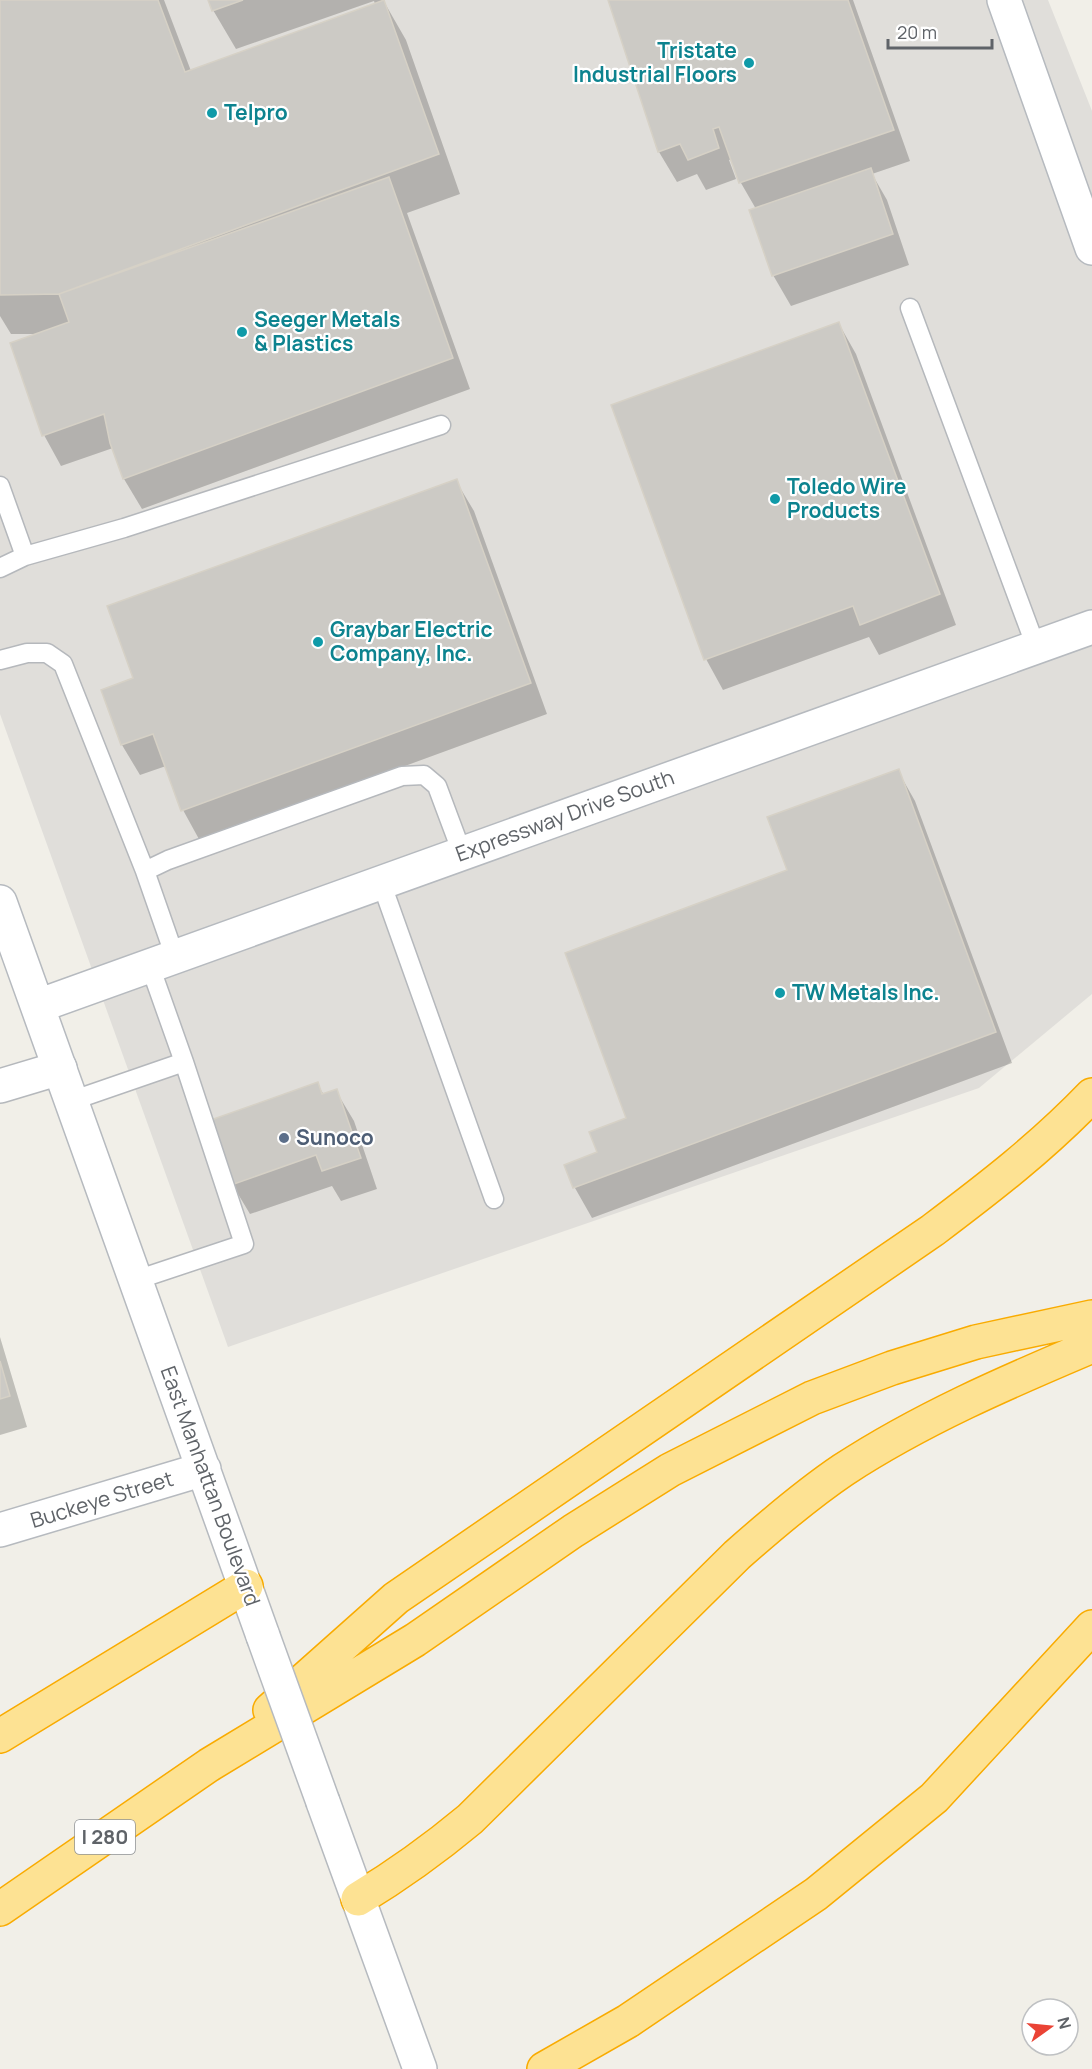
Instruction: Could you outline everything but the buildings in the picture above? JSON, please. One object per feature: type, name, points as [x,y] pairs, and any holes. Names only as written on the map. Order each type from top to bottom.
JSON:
[{"type":"highway","points":[[209,1765],[396,1598],[933,1230],[1005,1176],[1063,1125],[1092,1095]]},
{"type":"highway","points":[[209,1765],[414,1640],[573,1531],[670,1470],[739,1434],[812,1398],[892,1368],[975,1342],[1092,1317]]},
{"type":"highway","points":[[358,1899],[432,1851],[470,1819],[737,1555],[773,1523],[842,1471],[891,1441],[954,1408],[1092,1346]]},
{"type":"highway","points":[[0,1736],[246,1586]]},
{"type":"highway","points":[[544,2069],[628,2021],[816,1894],[934,1798],[1092,1627]]},
{"type":"highway","name":"I 280","points":[[0,1909],[209,1765]]},
{"type":"street","points":[[1004,0],[1092,248]]},
{"type":"street","name":"Expressway Drive South","points":[[38,1006],[1092,627]]},
{"type":"street","name":"East Manhattan Boulevard","points":[[0,902],[416,2056]]},
{"type":"street","points":[[0,1086],[60,1068]]},
{"type":"street","name":"Buckeye Street","points":[[0,1530],[204,1469]]},
{"type":"lane","points":[[910,308],[1036,647]]},
{"type":"lane","points":[[0,568],[25,556],[124,528],[441,425]]},
{"type":"lane","points":[[0,486],[25,556]]},
{"type":"lane","points":[[0,660],[27,653],[47,653],[63,664],[145,871],[184,1062],[244,1244],[136,1280]]},
{"type":"lane","points":[[145,871],[168,860],[402,776],[424,775],[437,786],[462,853]]},
{"type":"lane","points":[[381,882],[494,1199]]},
{"type":"lane","points":[[71,1101],[184,1062]]},
{"type":"shaded area","points":[[0,0],[1048,0],[1092,111],[1092,994],[979,1088],[228,1347],[0,714]]},
{"type":"place","name":"Tristate Industrial Floors","points":[[749,63]]},
{"type":"place","name":"Telpro","points":[[212,113]]},
{"type":"place","name":"Seeger Metals & Plastics","points":[[242,332]]},
{"type":"place","name":"Toledo Wire Products","points":[[775,499]]},
{"type":"place","name":"Graybar Electric Company, Inc.","points":[[318,642]]},
{"type":"place","name":"TW Metals Inc.","points":[[780,993]]},
{"type":"place","name":"Sunoco","points":[[284,1138]]}]
